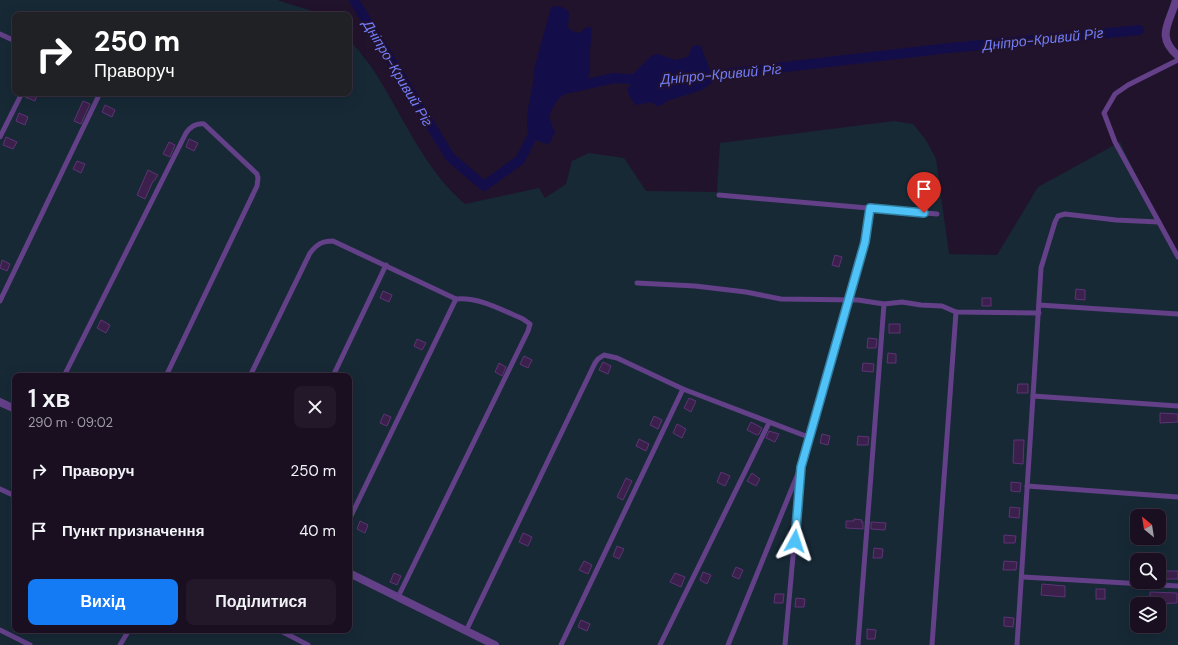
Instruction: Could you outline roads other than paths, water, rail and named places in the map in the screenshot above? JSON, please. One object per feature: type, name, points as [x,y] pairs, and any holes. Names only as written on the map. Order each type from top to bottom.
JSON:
[{"type":"street","points":[[1176,0],[1167,23],[1165,35],[1167,44],[1178,56]]},
{"type":"street","points":[[0,402],[12,408]]},
{"type":"street","points":[[352,574],[495,645]]},
{"type":"lane","points":[[0,34],[12,40]]},
{"type":"lane","points":[[1178,60],[1128,85],[1115,94],[1104,113],[1115,142],[1178,257]]},
{"type":"lane","points":[[0,137],[20,96]]},
{"type":"lane","points":[[0,301],[99,96]]},
{"type":"lane","points":[[66,373],[186,133],[191,126],[199,123],[204,124],[256,174],[258,178],[256,186],[167,373]]},
{"type":"lane","points":[[720,195],[937,214]]},
{"type":"lane","points":[[728,645],[801,467],[811,438],[865,242],[870,208]]},
{"type":"lane","points":[[1017,645],[1041,268],[1055,222],[1058,216],[1065,214],[1159,222]]},
{"type":"lane","points":[[251,373],[310,252],[316,245],[324,241],[333,241],[456,299],[467,298],[477,300],[523,319],[530,324],[530,328],[398,597]]},
{"type":"lane","points":[[334,373],[386,265]]},
{"type":"lane","points":[[637,283],[695,286],[746,292],[781,299],[874,301],[884,304],[902,302],[942,306],[956,312],[1039,313]]},
{"type":"lane","points":[[352,514],[456,299]]},
{"type":"lane","points":[[858,645],[884,304]]},
{"type":"lane","points":[[1039,305],[1178,314]]},
{"type":"lane","points":[[932,645],[956,312]]},
{"type":"lane","points":[[466,631],[598,359],[604,355],[617,358],[683,389],[811,438]]},
{"type":"lane","points":[[560,645],[683,389]]},
{"type":"lane","points":[[1033,396],[1178,406]]},
{"type":"lane","points":[[660,645],[769,423]]},
{"type":"lane","points":[[785,645],[801,467]]},
{"type":"lane","points":[[1027,486],[1178,497]]},
{"type":"lane","points":[[0,489],[12,495]]},
{"type":"lane","points":[[1022,577],[1178,586]]},
{"type":"lane","points":[[0,630],[30,645]]},
{"type":"lane","points":[[120,645],[128,633]]},
{"type":"lane","points":[[285,633],[308,645]]},
{"type":"waterway","name":"Дніпро-Кривий Ріг","points":[[354,0],[450,157],[484,186],[520,160],[538,125]]},
{"type":"waterway","name":"Дніпро-Кривий Ріг","points":[[698,77],[949,48],[1139,30]]},
{"type":"waterway","name":"Дніпро-Кривий Ріг","points":[[570,88],[614,78],[646,80]]}]
